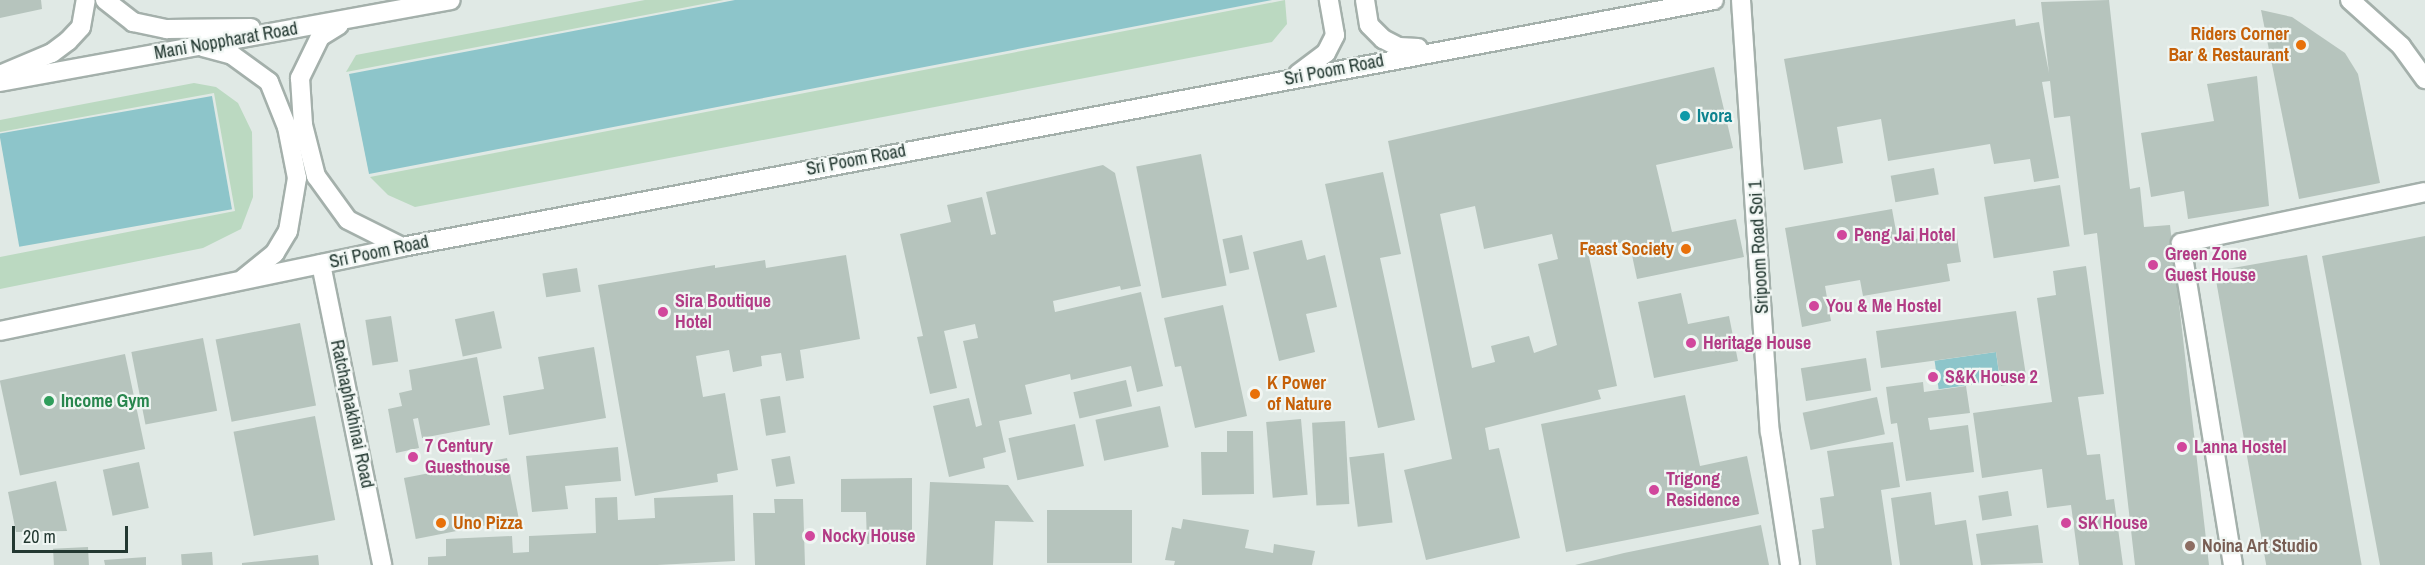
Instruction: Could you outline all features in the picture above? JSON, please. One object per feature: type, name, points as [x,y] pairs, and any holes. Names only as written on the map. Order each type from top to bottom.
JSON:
[{"type":"main road","points":[[0,74],[52,53],[68,41],[81,27],[86,0]]},
{"type":"main road","points":[[105,0],[134,22],[167,29],[303,28]]},
{"type":"main road","name":"Mani Noppharat Road","points":[[0,81],[452,0]]},
{"type":"main road","points":[[1288,80],[1313,66],[1326,53],[1335,35],[1329,0]]},
{"type":"main road","points":[[1365,0],[1369,25],[1383,39],[1399,47],[1443,50]]},
{"type":"main road","name":"Sri Poom Road","points":[[0,331],[402,247],[1714,0]]},
{"type":"main road","name":"Sripoom Road Soi 1","points":[[1741,0],[1770,432],[1790,565]]},
{"type":"main road","points":[[2350,0],[2401,46],[2425,79]]},
{"type":"main road","points":[[348,19],[320,37],[307,59],[300,78],[303,126],[316,176],[348,220],[402,247]]},
{"type":"main road","points":[[199,46],[232,55],[269,82],[287,127],[297,178],[288,231],[275,253],[241,281]]},
{"type":"main road","points":[[2233,565],[2181,243],[2425,192]]},
{"type":"main road","name":"Ratchaphakhinai Road","points":[[321,264],[382,565]]},
{"type":"green space","points":[[645,0],[724,0],[346,72],[356,55]]},
{"type":"green space","points":[[1285,0],[1287,24],[1272,42],[415,207],[388,195],[370,177]]},
{"type":"green space","points":[[194,83],[216,87],[238,103],[252,132],[253,197],[241,229],[203,248],[0,289],[0,257],[235,211],[214,93],[0,132],[0,120]]},
{"type":"water","points":[[735,0],[1272,0],[369,174],[349,74]]},
{"type":"water","points":[[212,96],[232,209],[19,247],[0,133]]},
{"type":"water","points":[[1996,352],[2000,381],[1939,389],[1935,361]]},
{"type":"building","points":[[0,0],[41,0],[42,9],[0,18]]},
{"type":"building","points":[[2109,0],[2130,189],[2140,187],[2144,227],[2170,225],[2209,565],[2135,565],[2097,233],[2084,235],[2070,116],[2054,118],[2050,81],[2042,82],[2059,178],[2034,182],[2030,159],[1994,164],[1990,144],[1888,161],[1881,119],[1837,127],[1843,163],[1804,170],[1784,59],[2015,19],[2016,26],[2039,22],[2049,73],[2041,2]]},
{"type":"building","points":[[2261,10],[2292,17],[2345,53],[2358,74],[2380,183],[2299,199]]},
{"type":"building","points":[[1714,67],[1733,148],[1656,165],[1672,232],[1736,219],[1744,257],[1637,279],[1629,241],[1588,252],[1617,386],[1598,390],[1601,399],[1485,428],[1489,450],[1499,448],[1520,538],[1426,560],[1404,470],[1452,459],[1388,141]],"holes":[[[1475,206],[1484,249],[1552,234],[1558,259],[1538,264],[1557,345],[1534,353],[1529,336],[1491,346],[1495,362],[1472,368],[1440,214]]]},
{"type":"building","points":[[2257,76],[2269,206],[2188,219],[2184,191],[2151,197],[2141,133],[2214,121],[2207,84]]},
{"type":"building","points":[[1201,154],[1227,286],[1162,298],[1136,167]]},
{"type":"building","points":[[1103,165],[1115,173],[1141,286],[1121,290],[1120,286],[1053,301],[1055,312],[1141,292],[1163,386],[1137,392],[1131,366],[1071,380],[1070,374],[1025,385],[1032,414],[999,421],[1006,452],[983,458],[985,468],[949,477],[933,406],[969,398],[976,427],[982,425],[963,341],[978,338],[975,324],[944,331],[957,388],[930,394],[917,337],[923,336],[900,234],[951,222],[947,205],[982,197],[991,235],[996,234],[986,192]]},
{"type":"building","points":[[1934,168],[1939,195],[1895,202],[1891,176]]},
{"type":"building","points":[[1383,172],[1401,254],[1380,258],[1415,420],[1378,428],[1325,184]]},
{"type":"building","points":[[2060,185],[2070,246],[1994,258],[1984,197]]},
{"type":"building","points":[[1892,209],[1898,242],[1956,232],[1961,262],[1947,264],[1950,281],[1863,296],[1860,280],[1825,286],[1831,321],[1802,327],[1785,228]]},
{"type":"building","points":[[1242,235],[1249,269],[1230,273],[1222,239]]},
{"type":"building","points":[[2425,236],[2425,565],[2380,565],[2322,256]]},
{"type":"building","points":[[1302,240],[1307,260],[1325,255],[1337,307],[1306,314],[1315,352],[1279,361],[1253,252]]},
{"type":"building","points":[[846,255],[860,339],[800,350],[804,378],[786,381],[781,353],[761,356],[762,366],[733,372],[729,350],[696,356],[703,397],[725,393],[738,470],[717,474],[718,482],[635,496],[598,285],[715,265],[715,268],[765,260],[766,268]]},
{"type":"building","points":[[2307,255],[2362,565],[2266,565],[2214,271]]},
{"type":"building","points":[[2086,266],[2104,394],[2078,397],[2087,455],[2100,454],[2106,500],[2114,499],[2123,565],[2079,565],[2071,505],[2047,508],[2042,469],[1982,478],[1973,413],[2052,402],[2037,298],[2056,295],[2053,271]]},
{"type":"building","points":[[577,268],[581,292],[546,297],[542,273]]},
{"type":"building","name":"Heritage House","points":[[1681,293],[1688,324],[1729,316],[1738,361],[1654,378],[1638,302]]},
{"type":"building","points":[[1223,305],[1247,416],[1195,428],[1181,366],[1175,367],[1164,318]]},
{"type":"building","points":[[494,311],[502,348],[463,356],[455,319]]},
{"type":"building","points":[[2016,311],[2027,382],[2001,386],[1996,352],[1881,368],[1876,331]]},
{"type":"building","points":[[391,316],[398,361],[373,366],[365,320]]},
{"type":"building","points":[[300,323],[316,405],[232,422],[216,339]]},
{"type":"building","points":[[203,338],[217,411],[145,425],[131,352]]},
{"type":"building","points":[[594,347],[606,418],[509,435],[503,396],[544,389],[538,357]]},
{"type":"building","points":[[125,354],[145,449],[20,475],[0,381]]},
{"type":"building","points":[[477,357],[490,425],[422,438],[418,418],[413,419],[419,448],[396,453],[388,409],[402,406],[399,393],[412,390],[409,370]]},
{"type":"building","points":[[1866,358],[1871,391],[1806,401],[1801,368]]},
{"type":"building","points":[[1126,380],[1132,406],[1079,418],[1073,392]]},
{"type":"building","points":[[1923,382],[1924,392],[1966,386],[1970,413],[1928,418],[1930,430],[1968,425],[1974,472],[1906,481],[1897,423],[1891,424],[1886,387]]},
{"type":"building","name":"Trigong Residence","points":[[1685,395],[1700,466],[1747,456],[1759,514],[1566,552],[1541,424]]},
{"type":"building","points":[[780,396],[786,433],[766,436],[760,399]]},
{"type":"building","points":[[1877,397],[1885,434],[1811,450],[1803,413]]},
{"type":"building","points":[[1160,406],[1169,447],[1104,461],[1095,420]]},
{"type":"building","points":[[315,416],[335,520],[254,536],[234,432]]},
{"type":"building","points":[[1301,419],[1308,495],[1273,498],[1266,422]]},
{"type":"building","points":[[1345,421],[1349,504],[1316,506],[1312,423]]},
{"type":"building","points":[[1075,424],[1084,466],[1017,480],[1008,438]]},
{"type":"building","points":[[1227,431],[1253,431],[1254,494],[1202,495],[1201,452],[1227,452]]},
{"type":"building","points":[[1893,442],[1900,487],[1881,490],[1892,565],[1816,565],[1812,530],[1824,528],[1820,498],[1834,496],[1827,451]]},
{"type":"building","points":[[618,447],[621,481],[565,486],[568,509],[532,512],[526,456]]},
{"type":"building","points":[[1384,453],[1393,522],[1358,527],[1349,457]]},
{"type":"building","points":[[790,456],[795,484],[776,487],[771,459]]},
{"type":"building","points":[[507,458],[519,519],[416,539],[404,478]]},
{"type":"building","points":[[139,462],[149,508],[113,516],[103,470]]},
{"type":"building","points":[[912,478],[912,543],[867,544],[866,512],[841,512],[841,479]]},
{"type":"building","points":[[56,481],[67,531],[16,532],[8,492]]},
{"type":"building","points":[[930,482],[1008,485],[1034,522],[995,521],[993,565],[926,565]]},
{"type":"building","points":[[2008,491],[2012,516],[1982,520],[1978,496]]},
{"type":"building","points":[[1931,492],[1935,525],[1966,520],[1973,565],[1900,565],[1891,498]]},
{"type":"building","points":[[733,495],[735,561],[657,565],[428,565],[428,557],[446,556],[446,539],[512,536],[513,553],[529,552],[529,536],[596,533],[595,498],[617,497],[618,520],[655,518],[654,498]]},
{"type":"building","points":[[774,499],[803,499],[805,565],[755,565],[753,513],[775,513]]},
{"type":"building","points":[[1047,510],[1132,510],[1132,563],[1047,563]]},
{"type":"building","points":[[1183,519],[1249,530],[1245,548],[1273,553],[1274,544],[1315,551],[1312,565],[1174,565],[1175,561],[1165,560],[1172,527],[1181,529]]},
{"type":"building","points":[[1761,525],[1769,565],[1575,565],[1624,553]]},
{"type":"building","points":[[2038,525],[2043,563],[1981,565],[1976,534]]},
{"type":"building","points":[[88,547],[89,565],[54,565],[53,549]]},
{"type":"building","points":[[212,552],[213,565],[182,565],[181,554]]},
{"type":"building","points":[[318,555],[319,565],[242,565],[242,563]]},
{"type":"building","points":[[146,557],[146,565],[105,565],[104,560]]},
{"type":"place","name":"Riders Corner Bar & Restaurant","points":[[2301,45]]},
{"type":"place","name":"Ivora","points":[[1685,116]]},
{"type":"place","name":"Peng Jai Hotel","points":[[1842,235]]},
{"type":"place","name":"Feast Society","points":[[1686,249]]},
{"type":"place","name":"Green Zone Guest House","points":[[2153,265]]},
{"type":"place","name":"You & Me Hostel","points":[[1814,306]]},
{"type":"place","name":"Sira Boutique Hotel","points":[[663,312]]},
{"type":"place","name":"Heritage House","points":[[1691,343]]},
{"type":"place","name":"S&K House 2","points":[[1933,377]]},
{"type":"place","name":"K Power of Nature","points":[[1255,394]]},
{"type":"place","name":"Income Gym","points":[[49,401]]},
{"type":"place","name":"Lanna Hostel","points":[[2182,447]]},
{"type":"place","name":"7 Century Guesthouse","points":[[413,457]]},
{"type":"place","name":"Trigong Residence","points":[[1654,490]]},
{"type":"place","name":"Uno Pizza","points":[[441,523]]},
{"type":"place","name":"SK House","points":[[2066,523]]},
{"type":"place","name":"Nocky House","points":[[810,536]]},
{"type":"place","name":"Noina Art Studio","points":[[2190,546]]}]
